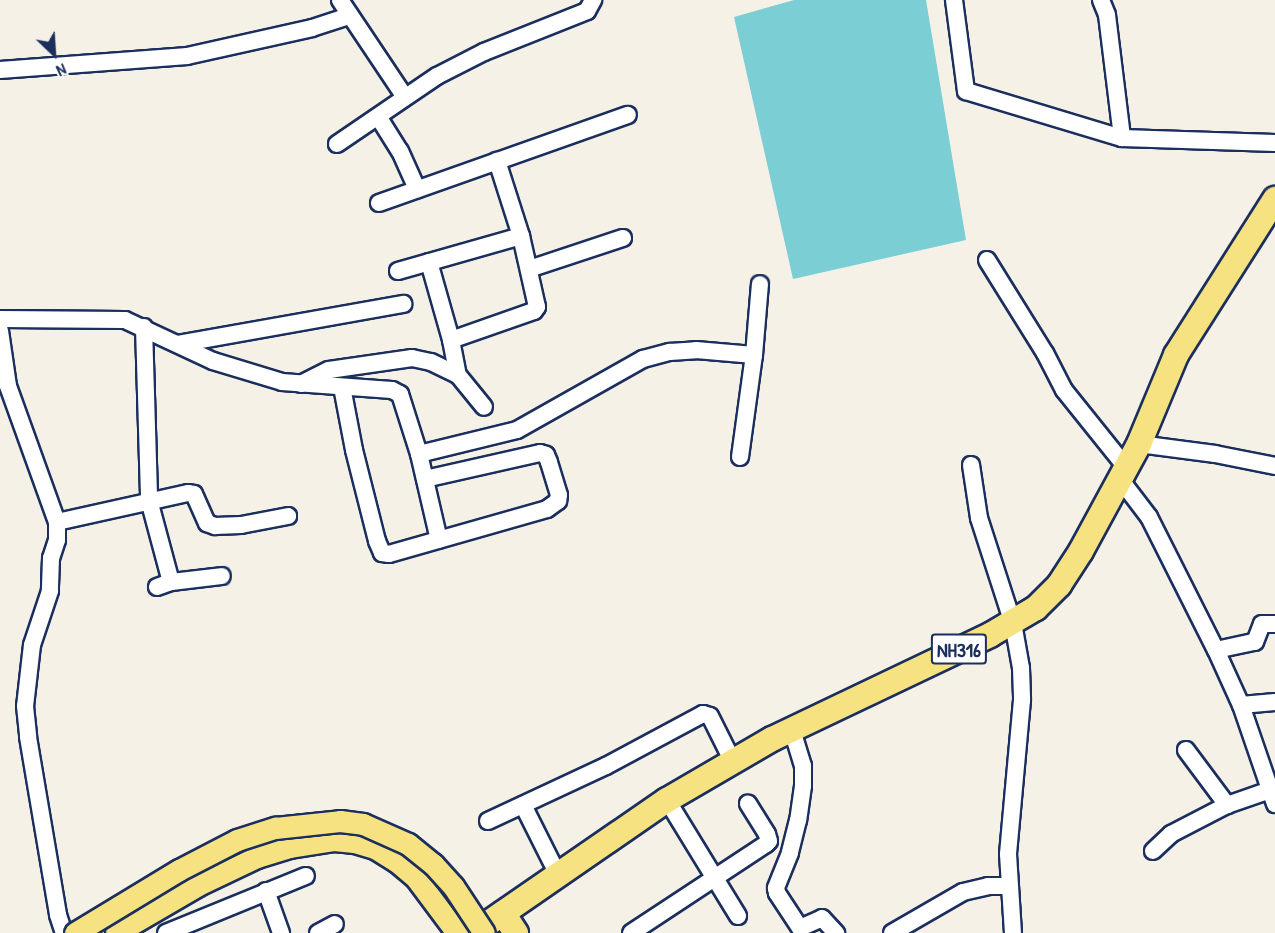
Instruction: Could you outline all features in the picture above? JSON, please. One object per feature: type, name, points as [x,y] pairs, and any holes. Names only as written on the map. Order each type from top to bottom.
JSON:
[{"type":"highway","name":"NH316","points":[[474,933],[509,923],[558,875],[667,801],[733,762],[792,730],[1013,623],[1036,608],[1059,585],[1081,551],[1139,444],[1176,355],[1275,199]]},
{"type":"main road","points":[[75,933],[179,870],[237,840],[275,828],[340,821],[363,824],[416,851],[433,864],[453,886],[484,933]]},
{"type":"main road","points":[[116,933],[198,885],[257,857],[290,847],[334,840],[375,848],[396,861],[416,878],[457,933]]},
{"type":"street","points":[[340,0],[405,97]]},
{"type":"street","points":[[337,144],[379,118],[437,76],[476,56],[587,12],[593,0]]},
{"type":"street","points":[[954,0],[966,91],[1122,138],[1195,143],[1275,143]]},
{"type":"street","points":[[1101,0],[1107,15],[1122,138]]},
{"type":"street","points":[[0,70],[187,56],[301,31],[350,16]]},
{"type":"street","points":[[379,202],[628,115]]},
{"type":"street","points":[[379,118],[400,151],[417,189]]},
{"type":"street","points":[[451,340],[534,311],[537,301],[521,236],[497,161]]},
{"type":"street","points":[[398,271],[521,236]]},
{"type":"street","points":[[529,269],[623,238]]},
{"type":"street","points":[[987,260],[1045,353],[1064,390],[1123,473],[1149,517],[1241,705],[1273,798],[1227,805],[1171,834],[1153,850]]},
{"type":"street","points":[[429,262],[451,340],[458,375]]},
{"type":"street","points":[[740,457],[754,355],[760,284]]},
{"type":"street","points":[[178,344],[403,304]]},
{"type":"street","points":[[0,319],[108,318],[125,320],[213,361],[282,382],[392,390],[400,394],[419,454],[439,540]]},
{"type":"street","points":[[144,327],[149,500],[164,584],[222,576]]},
{"type":"street","points":[[0,331],[5,392],[57,522],[57,540],[51,558],[50,591],[32,645],[25,706],[28,737],[58,915],[64,933]]},
{"type":"street","points":[[419,454],[517,430],[643,359],[670,352],[696,350],[754,355]]},
{"type":"street","points":[[302,384],[329,370],[412,358],[438,365],[458,375],[484,407]]},
{"type":"street","points":[[342,387],[382,553],[388,554],[547,509],[558,501],[559,495],[546,455],[540,453],[425,479]]},
{"type":"street","points":[[1139,444],[1215,454],[1275,466]]},
{"type":"street","points":[[971,465],[979,518],[1013,623],[1019,650],[1022,700],[1008,855],[1008,886],[1013,933]]},
{"type":"street","points":[[57,522],[177,494],[194,494],[207,523],[215,526],[241,525],[288,516]]},
{"type":"street","points":[[1216,650],[1256,642],[1262,624],[1275,624]]},
{"type":"street","points":[[1241,705],[1275,702]]},
{"type":"street","points":[[488,821],[703,714],[710,716],[733,762]]},
{"type":"street","points":[[792,730],[803,766],[803,786],[790,853],[776,888],[777,893],[800,928],[822,918],[836,933]]},
{"type":"street","points":[[1186,750],[1227,805]]},
{"type":"street","points":[[667,801],[738,916]]},
{"type":"street","points":[[631,933],[715,880],[769,841],[748,803]]},
{"type":"street","points":[[523,805],[558,875]]},
{"type":"street","points":[[166,933],[306,876]]},
{"type":"street","points":[[892,933],[963,892],[988,886],[1008,886]]},
{"type":"street","points":[[266,891],[281,933]]},
{"type":"street","points":[[318,933],[335,924]]},
{"type":"water","points":[[794,0],[926,0],[966,240],[793,279],[734,17]]}]
